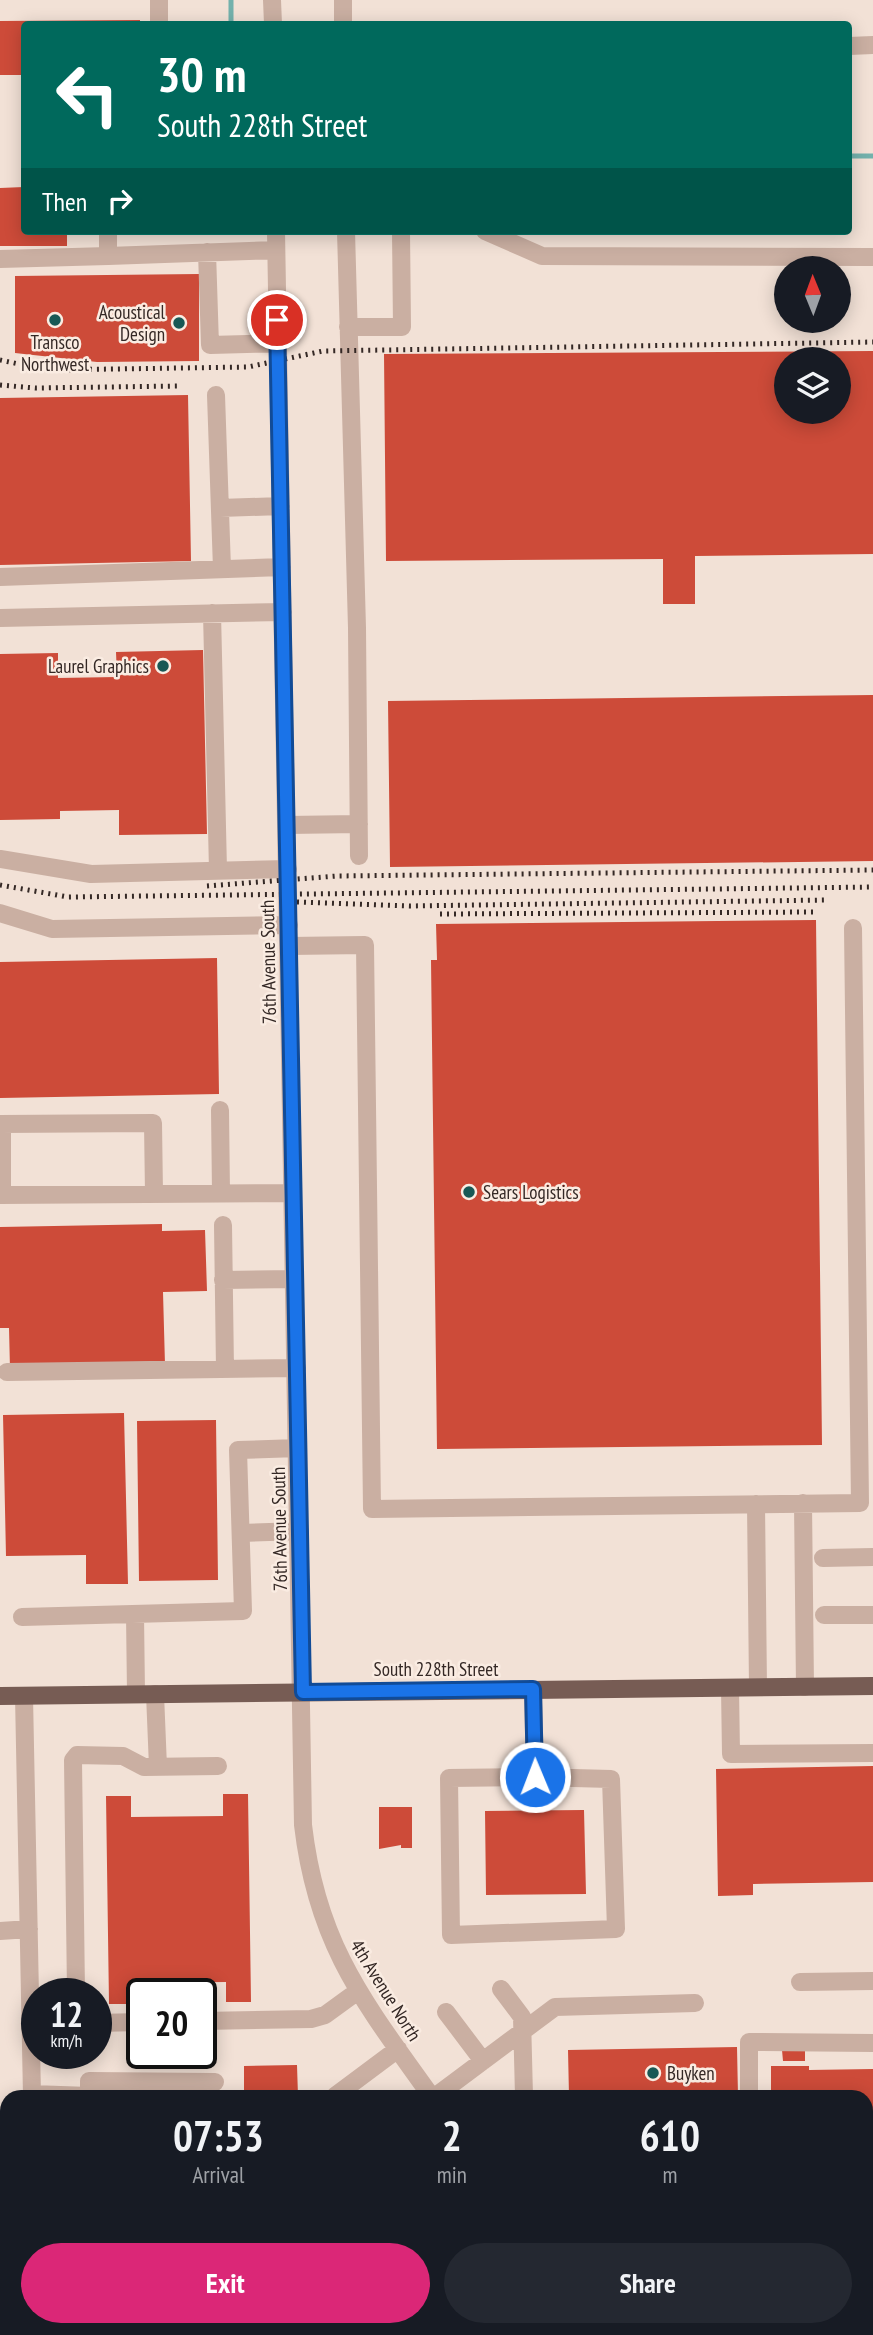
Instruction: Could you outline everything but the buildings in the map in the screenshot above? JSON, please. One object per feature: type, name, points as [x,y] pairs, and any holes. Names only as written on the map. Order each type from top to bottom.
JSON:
[{"type":"main road","name":"South 228th Street","points":[[0,1696],[873,1686]]},
{"type":"street","points":[[159,0],[159,21]]},
{"type":"street","points":[[272,0],[273,21]]},
{"type":"street","points":[[343,0],[343,21]]},
{"type":"street","points":[[852,46],[873,45]]},
{"type":"street","points":[[108,235],[108,256]]},
{"type":"street","name":"76th Avenue South","points":[[276,235],[303,1692]]},
{"type":"street","points":[[346,235],[357,628],[359,856]]},
{"type":"street","points":[[348,327],[402,327],[401,235]]},
{"type":"street","points":[[494,235],[542,256],[873,257]]},
{"type":"street","points":[[0,259],[276,250]]},
{"type":"street","points":[[207,252],[210,345],[278,343]]},
{"type":"street","points":[[216,395],[222,569]]},
{"type":"street","points":[[220,508],[281,506]]},
{"type":"street","points":[[0,577],[282,567]]},
{"type":"street","points":[[0,618],[283,612]]},
{"type":"street","points":[[212,613],[218,870]]},
{"type":"street","points":[[287,825],[359,824]]},
{"type":"street","points":[[0,859],[91,874],[288,869]]},
{"type":"street","points":[[0,913],[52,929],[289,925]]},
{"type":"street","points":[[289,946],[365,945],[372,1509],[867,1503],[853,928]]},
{"type":"street","points":[[220,1110],[221,1193]]},
{"type":"street","points":[[154,1194],[153,1123],[1,1124],[1,1195],[154,1194],[221,1193],[293,1193]]},
{"type":"street","points":[[223,1225],[225,1369]]},
{"type":"street","points":[[223,1280],[295,1279]]},
{"type":"street","points":[[7,1372],[297,1368]]},
{"type":"street","points":[[22,1617],[243,1611],[238,1450],[298,1448]]},
{"type":"street","points":[[803,1503],[805,1687]]},
{"type":"street","points":[[756,1504],[758,1687]]},
{"type":"street","points":[[241,1533],[300,1531]]},
{"type":"street","points":[[823,1558],[873,1557]]},
{"type":"street","points":[[135,1614],[136,1694]]},
{"type":"street","points":[[824,1615],[873,1615]]},
{"type":"street","points":[[730,1688],[731,1754],[873,1753]]},
{"type":"street","points":[[533,1689],[535,1777]]},
{"type":"street","name":"4th Avenue North","points":[[303,1692],[303,1825],[309,1871],[320,1914],[338,1957],[358,1991],[429,2090]]},
{"type":"street","points":[[155,1694],[158,1767]]},
{"type":"street","points":[[24,1696],[32,1978]]},
{"type":"street","points":[[76,1978],[73,1760],[77,1755],[123,1756],[144,1767],[218,1766]]},
{"type":"street","points":[[535,1777],[611,1779],[616,1929],[451,1935],[449,1778],[535,1777]]},
{"type":"street","points":[[0,1931],[29,1929]]},
{"type":"street","points":[[800,1982],[873,1981]]},
{"type":"street","points":[[501,1989],[522,2017],[524,2090]]},
{"type":"street","points":[[217,2021],[311,2019],[325,2015],[358,1991]]},
{"type":"street","points":[[442,2090],[555,2007],[695,2003]]},
{"type":"street","points":[[446,2012],[483,2061]]},
{"type":"street","points":[[749,2090],[748,2042],[873,2043]]},
{"type":"street","points":[[343,2090],[398,2049]]},
{"type":"street","points":[[32,2090],[33,2069]]},
{"type":"street","points":[[89,2090],[89,2081],[215,2082]]},
{"type":"waterway","points":[[231,0],[231,21]]},
{"type":"waterway","points":[[852,156],[873,156]]},
{"type":"railway","points":[[0,360],[47,370],[248,367],[323,351],[873,342]]},
{"type":"railway","points":[[0,385],[35,388],[179,386]]},
{"type":"railway","points":[[207,886],[337,876],[873,870]]},
{"type":"railway","points":[[0,885],[68,897],[873,887]]},
{"type":"railway","points":[[297,902],[409,906],[826,900]]},
{"type":"railway","points":[[440,914],[813,912]]},
{"type":"place","name":"Transco Northwest","points":[[55,320]]},
{"type":"place","name":"Acoustical Design","points":[[179,323]]},
{"type":"place","name":"Laurel Graphics","points":[[163,666]]},
{"type":"place","name":"Sears Logistics","points":[[469,1192]]},
{"type":"place","name":"Buyken","points":[[653,2073]]},
{"type":"route","points":[[277,320],[303,1692],[533,1689],[535,1777]]}]
